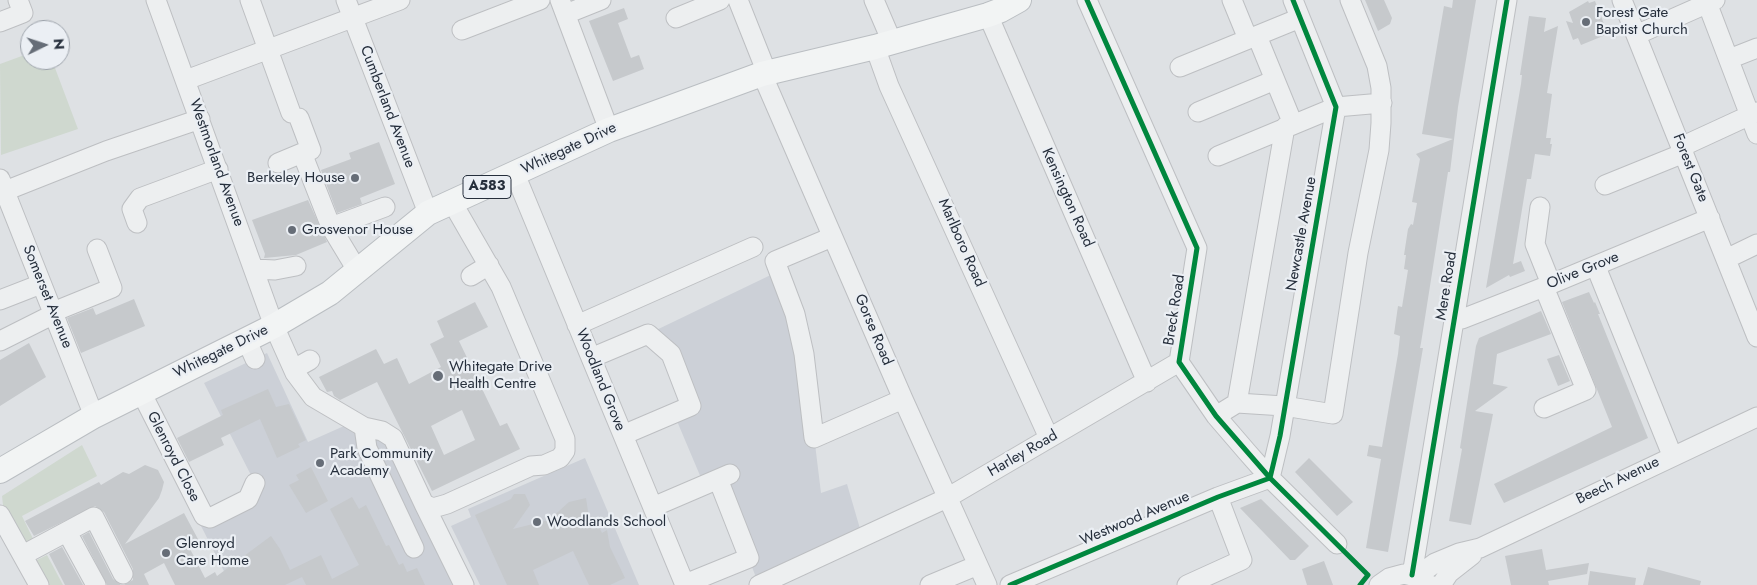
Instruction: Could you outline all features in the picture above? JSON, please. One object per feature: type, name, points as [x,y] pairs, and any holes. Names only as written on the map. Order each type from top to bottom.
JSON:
[{"type":"main road","name":"Whitegate Drive","points":[[0,471],[94,416],[141,392],[250,349],[274,326],[330,292],[428,213],[609,130],[765,73],[883,45],[1001,6]]},
{"type":"street","points":[[0,22],[22,14],[18,0]]},
{"type":"street","name":"Westmorland Avenue","points":[[156,0],[274,326],[294,369],[313,397],[393,438],[464,585]]},
{"type":"street","points":[[250,0],[268,50],[311,150],[278,163]]},
{"type":"street","name":"Cumberland Avenue","points":[[346,0],[428,213]]},
{"type":"street","points":[[186,80],[400,0]]},
{"type":"street","points":[[462,30],[540,0]]},
{"type":"street","points":[[601,0],[563,7],[609,130]]},
{"type":"street","points":[[676,18],[720,0]]},
{"type":"street","name":"Marlboro Road","points":[[874,0],[894,95],[1049,438]]},
{"type":"street","name":"Breck Road","points":[[1087,0],[1198,248],[1179,362],[1216,416],[1270,478],[1337,544]]},
{"type":"street","points":[[1232,0],[1275,80],[1289,126],[1237,403]]},
{"type":"street","points":[[1293,0],[1336,107]]},
{"type":"street","points":[[1216,416],[1237,403],[1284,406],[1333,414],[1358,253],[1379,150],[1382,103],[1377,66],[1350,0]]},
{"type":"street","name":"Mere Road","points":[[1419,579],[1455,318],[1507,0]]},
{"type":"street","name":"Forest Gate","points":[[1622,0],[1756,330]]},
{"type":"street","points":[[1636,34],[1709,1],[1729,59],[1754,113],[1757,134]]},
{"type":"street","name":"Gorse Road","points":[[745,2],[765,73],[832,236],[946,498],[987,585]]},
{"type":"street","name":"Kensington Road","points":[[1001,6],[1147,382]]},
{"type":"street","points":[[1180,67],[1300,18]]},
{"type":"street","points":[[1729,59],[1757,48]]},
{"type":"street","points":[[1198,112],[1275,80]]},
{"type":"street","points":[[1218,156],[1336,107],[1382,103]]},
{"type":"street","name":"Newcastle Avenue","points":[[1270,478],[1336,107]]},
{"type":"street","points":[[1605,185],[1682,150],[1754,113]]},
{"type":"street","points":[[2,185],[200,119]]},
{"type":"street","points":[[302,153],[331,227],[357,270]]},
{"type":"street","points":[[137,223],[132,209],[140,198],[218,169]]},
{"type":"street","name":"Woodland Grove","points":[[515,174],[685,585]]},
{"type":"street","name":"Somerset Avenue","points":[[2,185],[94,416]]},
{"type":"street","points":[[424,504],[433,508],[447,504],[531,466],[544,465],[560,458],[565,451],[565,439],[544,405],[501,287],[452,202]]},
{"type":"street","points":[[1540,207],[1535,244],[1563,348],[1586,390],[1544,408]]},
{"type":"street","points":[[331,227],[385,208]]},
{"type":"street","name":"Olive Grove","points":[[1455,318],[1462,318],[1596,267],[1710,218]]},
{"type":"street","points":[[832,236],[775,261],[797,322],[804,354],[814,438],[903,399]]},
{"type":"street","points":[[1726,259],[1757,244]]},
{"type":"street","points":[[577,325],[753,247]]},
{"type":"street","points":[[0,341],[53,313],[112,288],[97,249]]},
{"type":"street","points":[[471,276],[489,265]]},
{"type":"street","points":[[254,269],[275,270],[296,266]]},
{"type":"street","points":[[1596,267],[1672,455]]},
{"type":"street","points":[[0,300],[42,284]]},
{"type":"street","points":[[591,358],[648,334],[671,354],[691,406],[623,435]]},
{"type":"street","points":[[294,369],[310,360]]},
{"type":"street","name":"Harley Road","points":[[759,585],[863,539],[946,498],[1179,362]]},
{"type":"street","name":"Glenroyd Close","points":[[141,392],[207,522],[210,518],[248,499],[254,483]]},
{"type":"street","name":"Beech Avenue","points":[[1419,579],[1435,563],[1459,553],[1480,548],[1672,455],[1757,417]]},
{"type":"street","points":[[369,426],[367,448],[414,548]]},
{"type":"street","points":[[653,507],[724,477],[749,558],[685,585]]},
{"type":"street","name":"Westwood Avenue","points":[[1010,585],[1218,497],[1270,478]]},
{"type":"street","points":[[1187,585],[1242,560],[1218,497]]},
{"type":"street","points":[[0,515],[40,585]]},
{"type":"street","points":[[23,556],[94,517],[123,574]]},
{"type":"street","points":[[67,532],[96,585]]},
{"type":"street","name":"Beech Avenue","points":[[1441,585],[1449,573],[1480,548]]},
{"type":"street","points":[[930,585],[978,565]]},
{"type":"street","points":[[1379,585],[1396,575],[1419,579]]},
{"type":"shaded area","points":[[20,57],[20,70],[56,70],[78,129],[1,155],[0,64]]},
{"type":"shaded area","points":[[779,271],[804,354],[821,493],[847,484],[863,539],[759,585],[718,480],[704,485],[674,414],[691,406],[648,334]]},
{"type":"shaded area","name":"Park Community Academy","points":[[267,353],[308,442],[344,426],[387,442],[453,585],[231,585],[200,524],[255,483],[204,383]]},
{"type":"shaded area","points":[[82,445],[97,476],[22,516],[35,543],[26,548],[3,505],[2,496]]},
{"type":"shaded area","name":"Woodlands School","points":[[585,458],[639,585],[480,585],[451,526],[471,517],[468,509]]},
{"type":"shaded area","points":[[47,555],[63,585],[46,585],[33,562]]},
{"type":"building","points":[[1365,0],[1384,0],[1392,18],[1390,24],[1378,31]]},
{"type":"building","points":[[1453,0],[1476,0],[1458,107],[1450,172],[1448,172],[1420,348],[1423,348],[1388,552],[1366,548],[1381,459],[1367,456],[1369,445],[1382,447],[1398,354],[1400,336],[1394,334],[1398,306],[1402,307],[1408,270],[1404,269],[1406,255],[1404,255],[1408,229],[1411,224],[1413,225],[1417,203],[1412,202],[1420,159],[1416,154],[1453,139],[1422,134],[1444,6],[1452,8]]},
{"type":"building","name":"Forest Gate Baptist Church","points":[[1588,1],[1589,3],[1595,1],[1608,34],[1581,45],[1578,38],[1573,40],[1566,21],[1573,23],[1569,12]]},
{"type":"building","points":[[624,8],[628,19],[618,23],[631,58],[639,55],[644,69],[613,81],[589,21]]},
{"type":"building","points":[[1529,16],[1546,18],[1544,32],[1558,26],[1547,93],[1552,94],[1546,138],[1551,138],[1550,144],[1552,144],[1550,156],[1535,154],[1531,179],[1527,179],[1513,264],[1521,261],[1525,271],[1510,277],[1509,275],[1486,288],[1521,84],[1522,75],[1520,75]]},
{"type":"building","name":"Berkeley House","points":[[379,142],[395,184],[360,198],[362,204],[337,213],[321,170],[351,159],[349,153]]},
{"type":"building","name":"Grosvenor House","points":[[308,200],[327,242],[296,255],[264,258],[265,254],[252,220]]},
{"type":"building","points":[[1589,292],[1600,314],[1598,314],[1648,438],[1504,503],[1494,484],[1612,427],[1562,302]]},
{"type":"building","points":[[134,299],[145,326],[81,353],[67,318],[93,308],[96,315]]},
{"type":"building","points":[[475,302],[488,327],[459,341],[500,426],[507,423],[520,449],[432,491],[377,382],[340,400],[334,396],[332,391],[327,392],[319,377],[376,349],[384,364],[397,358],[409,384],[441,367],[430,344],[444,337],[437,321]],"holes":[[[462,410],[475,440],[444,455],[431,426]]]},
{"type":"building","points":[[1541,311],[1551,334],[1497,354],[1493,384],[1508,387],[1475,411],[1493,414],[1471,525],[1449,521],[1462,449],[1460,448],[1476,346],[1479,338]]},
{"type":"building","points":[[29,343],[46,377],[0,406],[0,360]]},
{"type":"building","points":[[1559,355],[1570,381],[1558,386],[1547,359]]},
{"type":"building","points":[[268,389],[276,407],[289,404],[306,440],[298,444],[300,447],[277,458],[260,419],[221,438],[224,445],[189,462],[177,438],[223,415],[221,410]]},
{"type":"building","points":[[1309,458],[1353,502],[1337,516],[1295,472]]},
{"type":"building","points":[[145,465],[158,470],[164,482],[162,490],[159,498],[125,544],[184,513],[199,541],[189,547],[205,578],[215,572],[217,576],[271,536],[280,549],[290,570],[321,555],[332,579],[359,565],[330,509],[352,497],[359,509],[366,505],[386,546],[389,545],[399,565],[403,563],[407,572],[417,568],[425,585],[306,585],[302,577],[285,585],[175,585],[164,563],[144,574],[149,585],[124,585],[133,580],[133,569],[104,512],[95,506],[34,536],[25,521],[99,482],[101,485],[123,472],[129,474]]},
{"type":"building","points":[[311,467],[328,501],[306,513],[289,485],[299,480],[296,475]]},
{"type":"building","points":[[514,494],[525,494],[530,505],[513,529],[549,520],[569,502],[586,498],[589,518],[593,516],[602,533],[607,530],[610,547],[625,578],[610,585],[589,585],[573,551],[533,570],[539,585],[507,585],[475,515],[511,499]]},
{"type":"building","points":[[1261,499],[1309,546],[1295,560],[1290,560],[1240,508]]},
{"type":"building","points":[[89,532],[113,579],[121,585],[107,585],[82,536]]},
{"type":"building","points":[[62,547],[83,585],[65,585],[49,554]]},
{"type":"building","points":[[1542,549],[1546,570],[1589,563],[1587,574],[1548,581],[1549,585],[1511,585],[1505,556]]},
{"type":"building","points":[[1324,561],[1333,585],[1307,585],[1302,569]]},
{"type":"building","points":[[1648,567],[1701,581],[1700,585],[1643,585]]},
{"type":"building","points":[[1590,571],[1636,578],[1635,585],[1588,585]]},
{"type":"cycle path","points":[[1087,0],[1197,248],[1179,362],[1216,416],[1270,478],[1368,575],[1360,585]]},
{"type":"cycle path","points":[[1270,478],[1280,436],[1336,107],[1293,0]]},
{"type":"cycle path","points":[[1412,575],[1507,0]]},
{"type":"cycle path","points":[[1010,585],[1218,497],[1270,478]]},
{"type":"place","name":"Forest Gate Baptist Church","points":[[1586,22]]},
{"type":"place","name":"Berkeley House","points":[[355,178]]},
{"type":"place","name":"Grosvenor House","points":[[292,230]]},
{"type":"place","name":"Whitegate Drive Health Centre","points":[[438,376]]},
{"type":"place","name":"Park Community Academy","points":[[320,463]]},
{"type":"place","name":"Woodlands School","points":[[537,522]]},
{"type":"place","name":"Glenroyd Care Home","points":[[166,553]]}]
